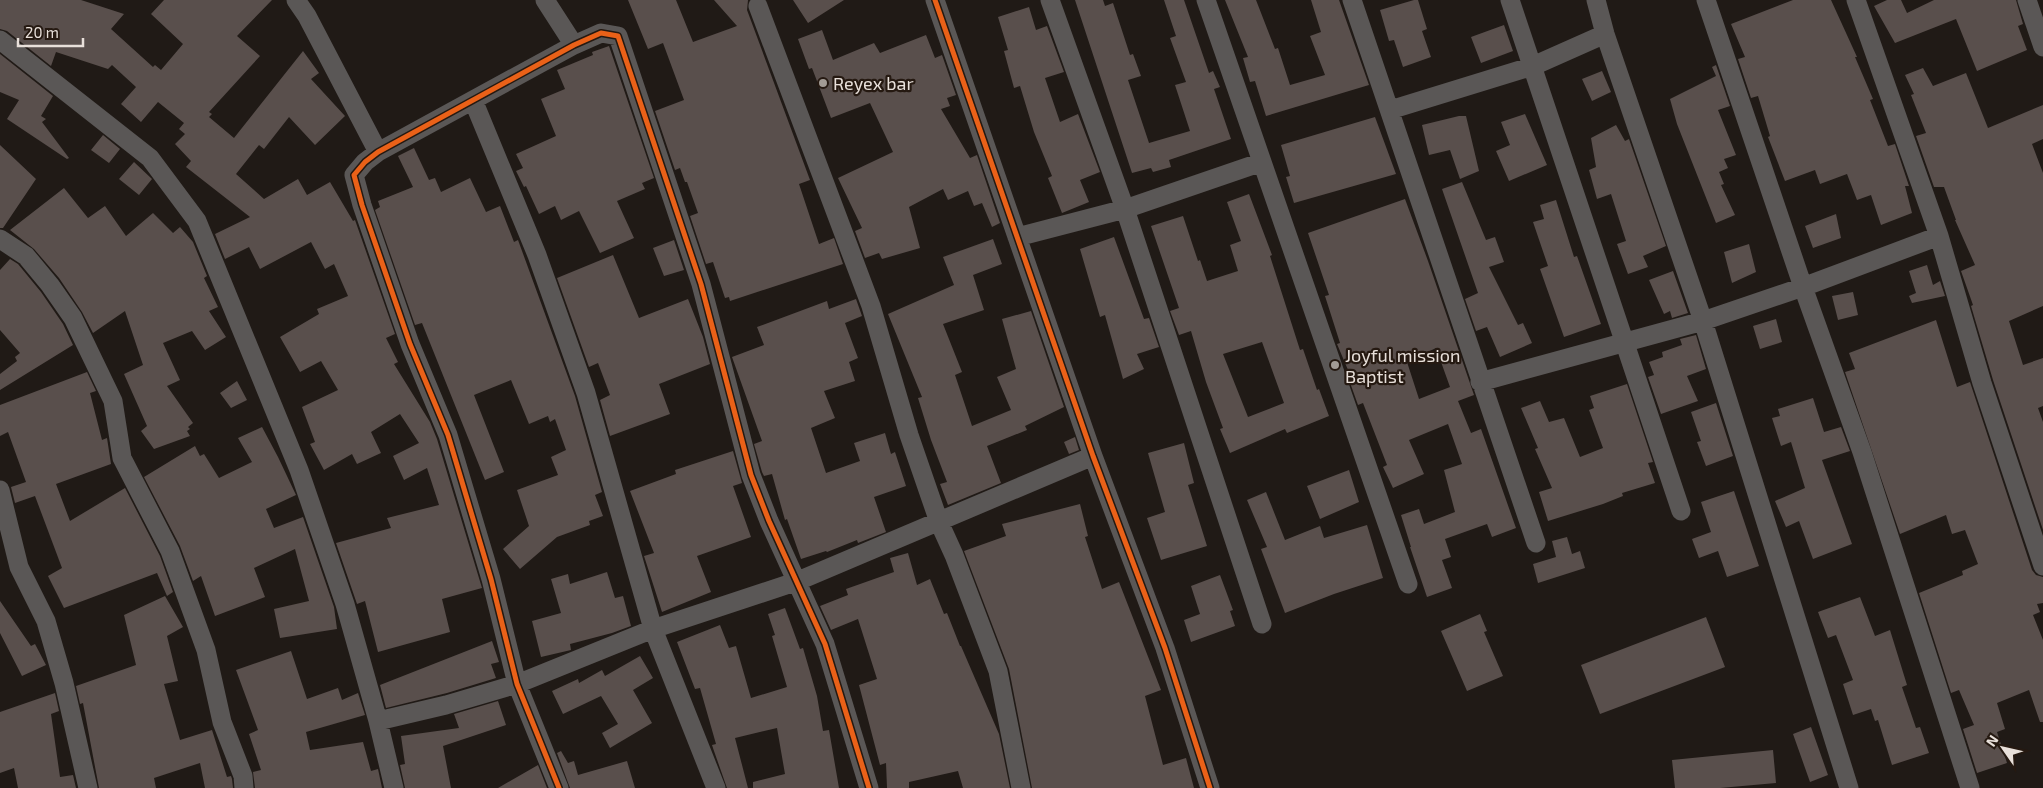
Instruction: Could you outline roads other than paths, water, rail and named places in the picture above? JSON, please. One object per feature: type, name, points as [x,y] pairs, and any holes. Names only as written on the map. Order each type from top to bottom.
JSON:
[{"type":"street","points":[[296,0],[307,16],[378,152]]},
{"type":"street","points":[[545,0],[574,45]]},
{"type":"street","points":[[935,0],[1093,456],[1165,648],[1210,788]]},
{"type":"street","points":[[1050,0],[1125,209],[1262,624]]},
{"type":"street","points":[[1206,0],[1408,584]]},
{"type":"street","points":[[1352,0],[1536,543]]},
{"type":"street","points":[[1510,0],[1681,511]]},
{"type":"street","points":[[1596,0],[1605,34],[1703,321],[1849,788]]},
{"type":"street","points":[[1706,0],[1803,287],[1862,452],[1970,788]]},
{"type":"street","points":[[1856,0],[1939,236],[1982,383],[2043,566]]},
{"type":"street","points":[[2027,0],[2043,47]]},
{"type":"street","points":[[758,6],[871,306],[909,435],[939,522],[954,555],[998,672],[1021,788]]},
{"type":"street","points":[[560,788],[517,684],[492,579],[448,435],[410,344],[362,205],[354,175],[364,162],[378,152],[574,45],[601,33],[618,36],[701,284],[751,475],[825,644],[869,788]]},
{"type":"street","points":[[1390,110],[1533,66],[1605,34]]},
{"type":"street","points":[[0,40],[150,158],[197,221],[299,470],[345,604],[378,721],[394,788]]},
{"type":"street","points":[[473,100],[537,255],[586,393],[653,629],[716,788]]},
{"type":"street","points":[[1017,237],[1125,209],[1262,162]]},
{"type":"street","points":[[1480,382],[1703,321],[1803,287],[1939,236]]},
{"type":"street","points":[[0,239],[26,256],[50,285],[73,318],[113,401],[122,458],[170,551],[206,650],[222,722],[242,776],[244,788]]},
{"type":"street","points":[[378,721],[446,705],[517,684],[653,629],[798,581],[1093,456]]},
{"type":"street","points":[[0,490],[19,566],[46,621],[64,683],[88,788]]},
{"type":"place","name":"Reyex bar","points":[[823,83]]},
{"type":"place","name":"Joyful mission Baptist","points":[[1335,365]]}]
